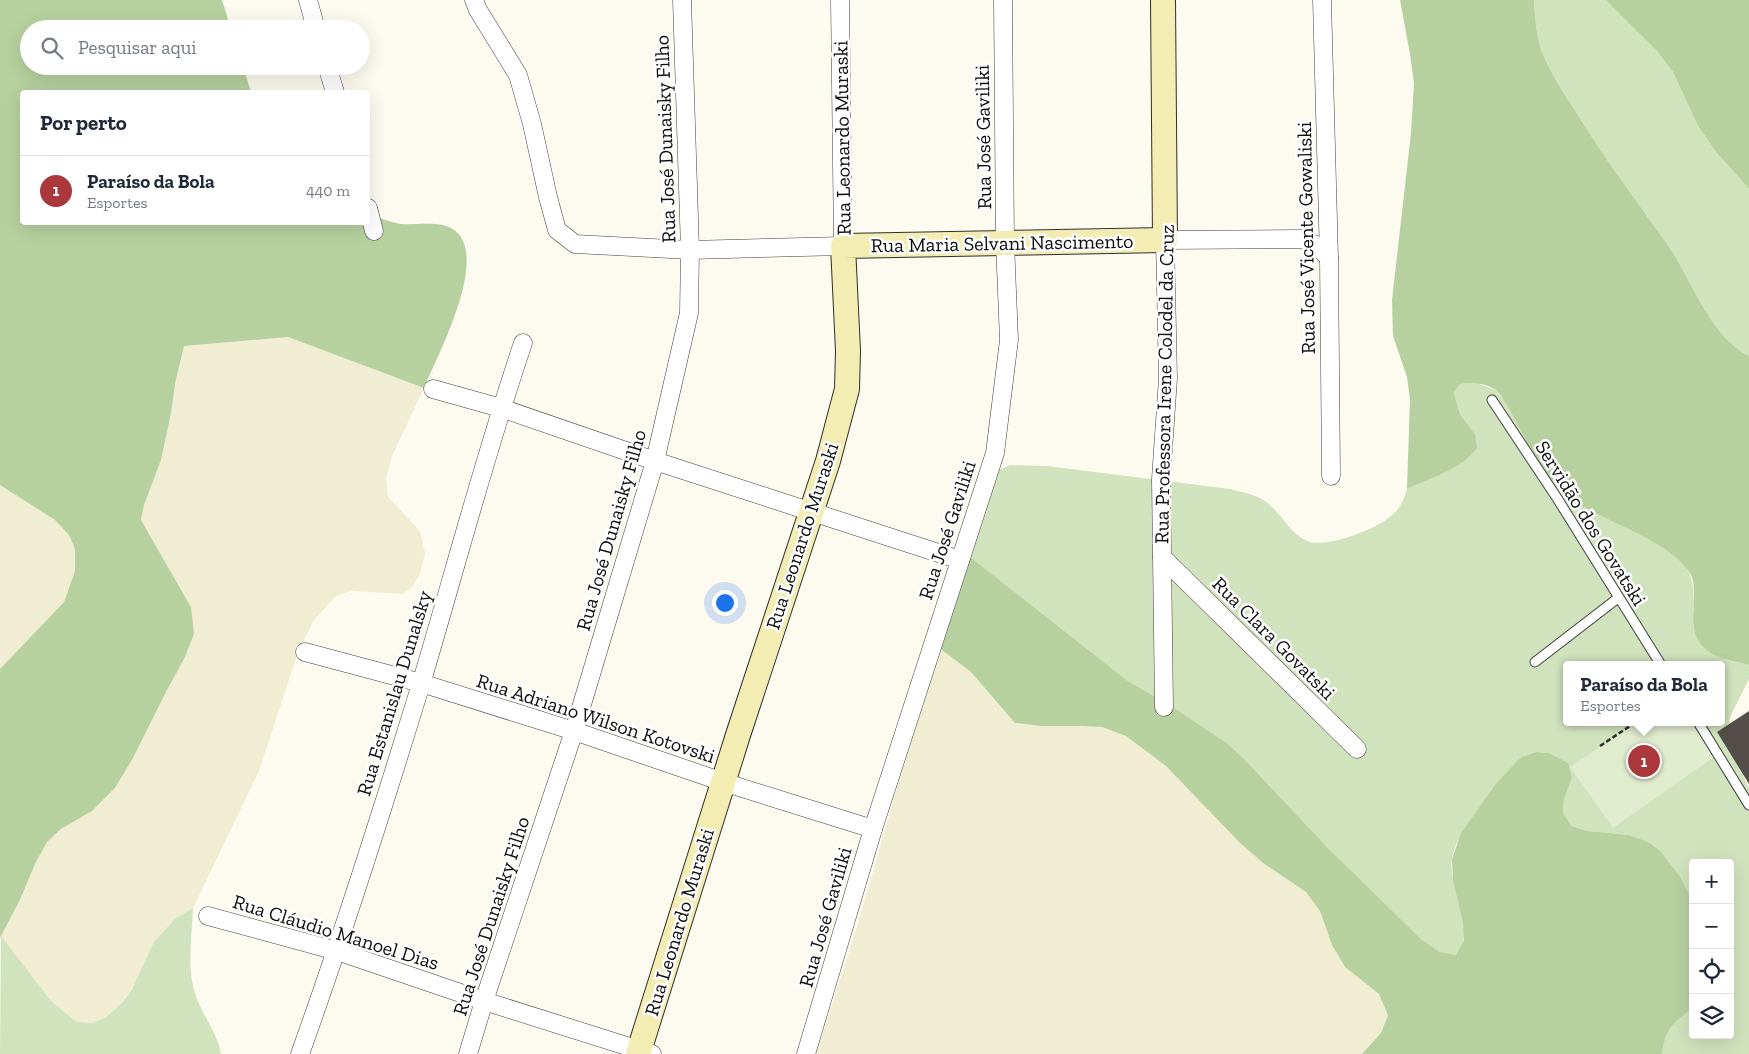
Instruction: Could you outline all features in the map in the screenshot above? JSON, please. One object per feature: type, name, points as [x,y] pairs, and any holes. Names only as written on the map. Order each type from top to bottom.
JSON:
[{"type":"street","points":[[308,0],[314,20]]},
{"type":"street","name":"Rua Maria Selvani Nascimento","points":[[474,0],[478,10],[518,75],[532,124],[557,230],[575,244],[690,250],[1302,239],[1316,245],[1329,258]]},
{"type":"street","name":"Rua José Dunaisky Filho","points":[[468,1054],[574,731],[655,461],[689,313],[690,250],[682,0]]},
{"type":"street","name":"Rua Leonardo Muraski","points":[[643,1053],[723,782],[828,461],[847,388],[848,350],[843,246],[840,0]]},
{"type":"street","name":"Rua José Gaviliki","points":[[806,1054],[873,829],[994,454],[1009,340],[1005,243],[1003,0]]},
{"type":"street","name":"Rua Professora Irene Colodel da Cruz","points":[[1163,0],[1168,378],[1161,478],[1164,707]]},
{"type":"street","name":"Rua José Vicente Gowaliski","points":[[1322,0],[1329,258],[1330,476]]},
{"type":"street","points":[[329,75],[333,90]]},
{"type":"street","points":[[370,216],[374,232]]},
{"type":"street","name":"Rua Estanislau Dunalsky","points":[[300,1054],[337,951],[421,683],[501,408],[523,343]]},
{"type":"street","points":[[433,389],[501,408],[655,461],[960,560]]},
{"type":"street","name":"Rua Clara Govatski","points":[[1162,557],[1357,749]]},
{"type":"street","name":"Rua Adriano Wilson Kotovski","points":[[306,652],[421,683],[873,829]]},
{"type":"street","name":"Rua Cláudio Manoel Dias","points":[[208,916],[337,951],[643,1053]]},
{"type":"lane","name":"Servidão dos Govatski","points":[[1492,400],[1557,498],[1658,661]]},
{"type":"lane","points":[[1535,662],[1618,598]]},
{"type":"lane","points":[[1700,726],[1749,805]]},
{"type":"path","points":[[1600,746],[1630,726]]},
{"type":"shaded area","points":[[288,337],[424,388],[392,456],[386,478],[388,497],[420,531],[425,553],[420,574],[411,589],[402,594],[352,591],[336,596],[314,620],[298,652],[259,771],[193,908],[176,918],[122,1003],[105,1018],[92,1023],[77,1022],[52,1002],[1,936],[20,901],[35,864],[47,842],[61,829],[92,811],[115,788],[133,758],[184,659],[191,607],[141,520],[144,505],[161,460],[184,346]]},
{"type":"shaded area","points":[[0,485],[55,520],[69,535],[75,549],[75,571],[64,602],[0,669]]},
{"type":"shaded area","points":[[938,647],[971,672],[1015,723],[1102,727],[1126,736],[1166,766],[1240,843],[1263,863],[1306,892],[1320,911],[1332,945],[1345,967],[1379,994],[1388,1015],[1381,1033],[1366,1051],[1362,1054],[816,1054],[857,927]]},
{"type":"green space","points":[[0,0],[222,0],[228,20],[20,20],[20,75],[246,75],[250,90],[20,90],[20,225],[370,225],[370,215],[400,224],[446,226],[461,237],[466,254],[465,277],[450,328],[424,388],[288,337],[184,346],[161,460],[144,505],[141,520],[191,607],[194,634],[184,659],[133,758],[115,788],[92,811],[61,829],[47,842],[0,938],[0,669],[64,602],[75,571],[75,549],[69,535],[55,520],[0,485]]},
{"type":"green space","points":[[1400,0],[1534,0],[1541,49],[1561,89],[1609,162],[1667,244],[1712,321],[1735,347],[1749,356],[1749,665],[1714,655],[1701,644],[1693,625],[1693,582],[1691,575],[1681,562],[1667,550],[1650,540],[1576,502],[1554,484],[1539,464],[1498,391],[1478,384],[1460,384],[1454,393],[1460,414],[1475,434],[1477,448],[1463,462],[1407,489],[1410,399],[1407,377],[1393,336],[1392,300],[1411,133],[1414,83]]},
{"type":"green space","points":[[1534,0],[1606,0],[1614,6],[1656,50],[1673,72],[1698,126],[1716,152],[1749,189],[1749,356],[1735,347],[1712,321],[1667,244],[1609,162],[1561,89],[1541,49]]},
{"type":"green space","points":[[1606,0],[1749,0],[1749,189],[1716,152],[1698,126],[1673,72],[1656,50]]},
{"type":"green space","points":[[1474,382],[1498,391],[1520,426],[1657,544],[1677,556],[1684,564],[1692,580],[1694,597],[1693,626],[1725,660],[1749,665],[1749,679],[1730,717],[1729,733],[1736,761],[1749,788],[1749,1054],[1662,1054],[1668,1032],[1689,1011],[1689,1039],[1734,1039],[1734,859],[1689,859],[1689,894],[1680,876],[1661,852],[1629,835],[1588,831],[1571,826],[1563,812],[1564,799],[1572,778],[1549,753],[1536,752],[1521,757],[1481,805],[1462,833],[1452,858],[1452,868],[1462,912],[1464,933],[1462,943],[1456,955],[1440,952],[1421,939],[1327,847],[1228,744],[1176,709],[1128,681],[965,553],[991,474],[1010,465],[1047,466],[1230,489],[1252,495],[1268,503],[1296,534],[1307,541],[1315,543],[1338,540],[1364,531],[1385,520],[1397,510],[1407,489],[1448,470],[1475,434],[1460,414],[1454,393],[1460,384]]},
{"type":"green space","points":[[965,553],[1128,681],[1176,709],[1228,744],[1327,847],[1421,939],[1440,952],[1456,955],[1464,940],[1463,922],[1453,880],[1452,859],[1461,833],[1495,785],[1521,757],[1536,752],[1549,753],[1568,763],[1572,778],[1564,799],[1563,812],[1571,826],[1588,831],[1629,835],[1650,843],[1661,852],[1680,876],[1689,894],[1689,1011],[1668,1032],[1662,1054],[1362,1054],[1381,1033],[1388,1015],[1379,994],[1345,967],[1332,945],[1320,911],[1306,892],[1263,863],[1240,843],[1166,766],[1126,736],[1102,727],[1042,726],[1015,723],[971,672],[938,647]]},
{"type":"green space","points":[[1631,726],[1700,726],[1718,754],[1613,828],[1570,767]]},
{"type":"green space","points":[[193,908],[190,949],[192,980],[197,998],[216,1037],[221,1054],[0,1054],[1,936],[52,1002],[77,1022],[92,1023],[105,1018],[122,1003],[132,989],[154,942],[176,918]]},
{"type":"building","points":[[1749,711],[1749,784],[1717,732]]},
{"type":"place","name":"Paraíso da Bola","points":[[1644,761]]}]
